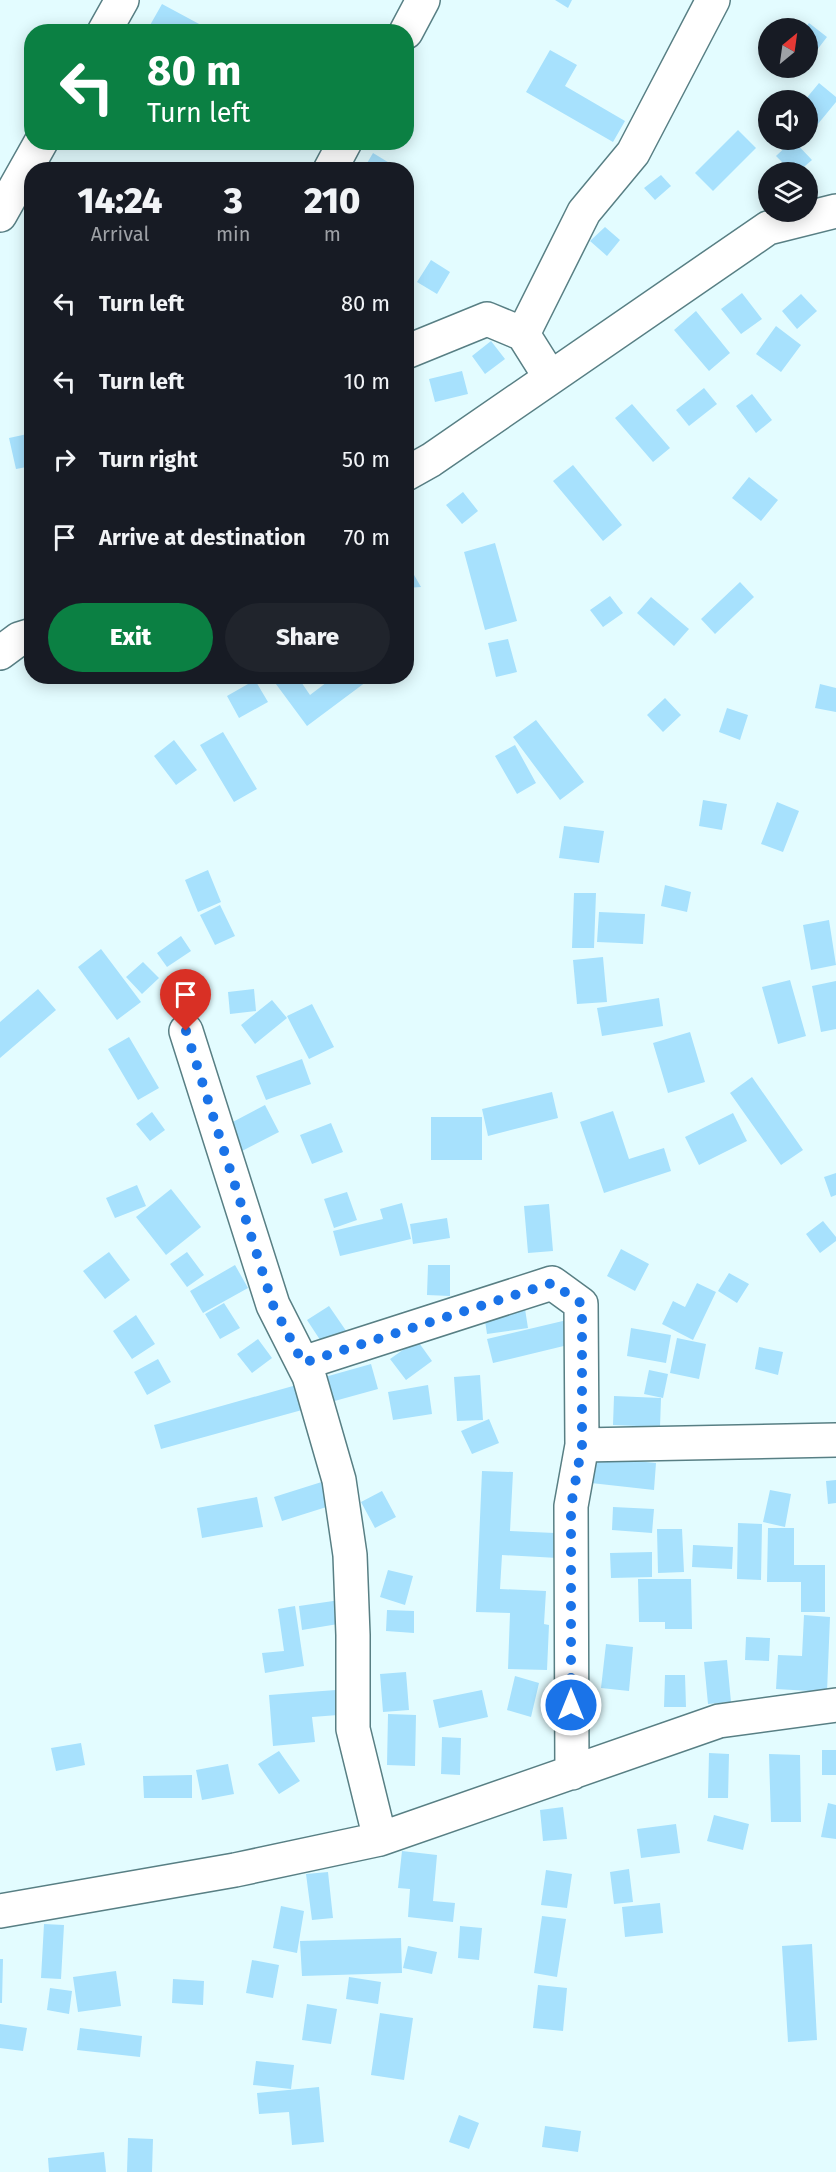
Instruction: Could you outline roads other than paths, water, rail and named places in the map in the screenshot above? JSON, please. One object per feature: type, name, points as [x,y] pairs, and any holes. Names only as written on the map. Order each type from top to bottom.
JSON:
[{"type":"street","points":[[108,24],[122,0]]},
{"type":"street","points":[[410,24],[423,0]]},
{"type":"street","points":[[523,334],[584,212],[633,153],[713,0]]},
{"type":"street","points":[[12,195],[24,173]]},
{"type":"street","points":[[414,470],[768,228],[836,211]]},
{"type":"street","points":[[414,349],[487,319],[523,334],[550,377]]},
{"type":"street","points":[[0,653],[24,637]]},
{"type":"street","points":[[186,1031],[273,1305],[309,1376],[339,1480],[350,1555],[353,1729],[380,1839]]},
{"type":"street","points":[[303,1363],[552,1283],[582,1304],[582,1445],[571,1506],[572,1773]]},
{"type":"street","points":[[582,1445],[836,1440]]},
{"type":"street","points":[[0,1911],[235,1870],[380,1839],[719,1721],[836,1705]]}]
